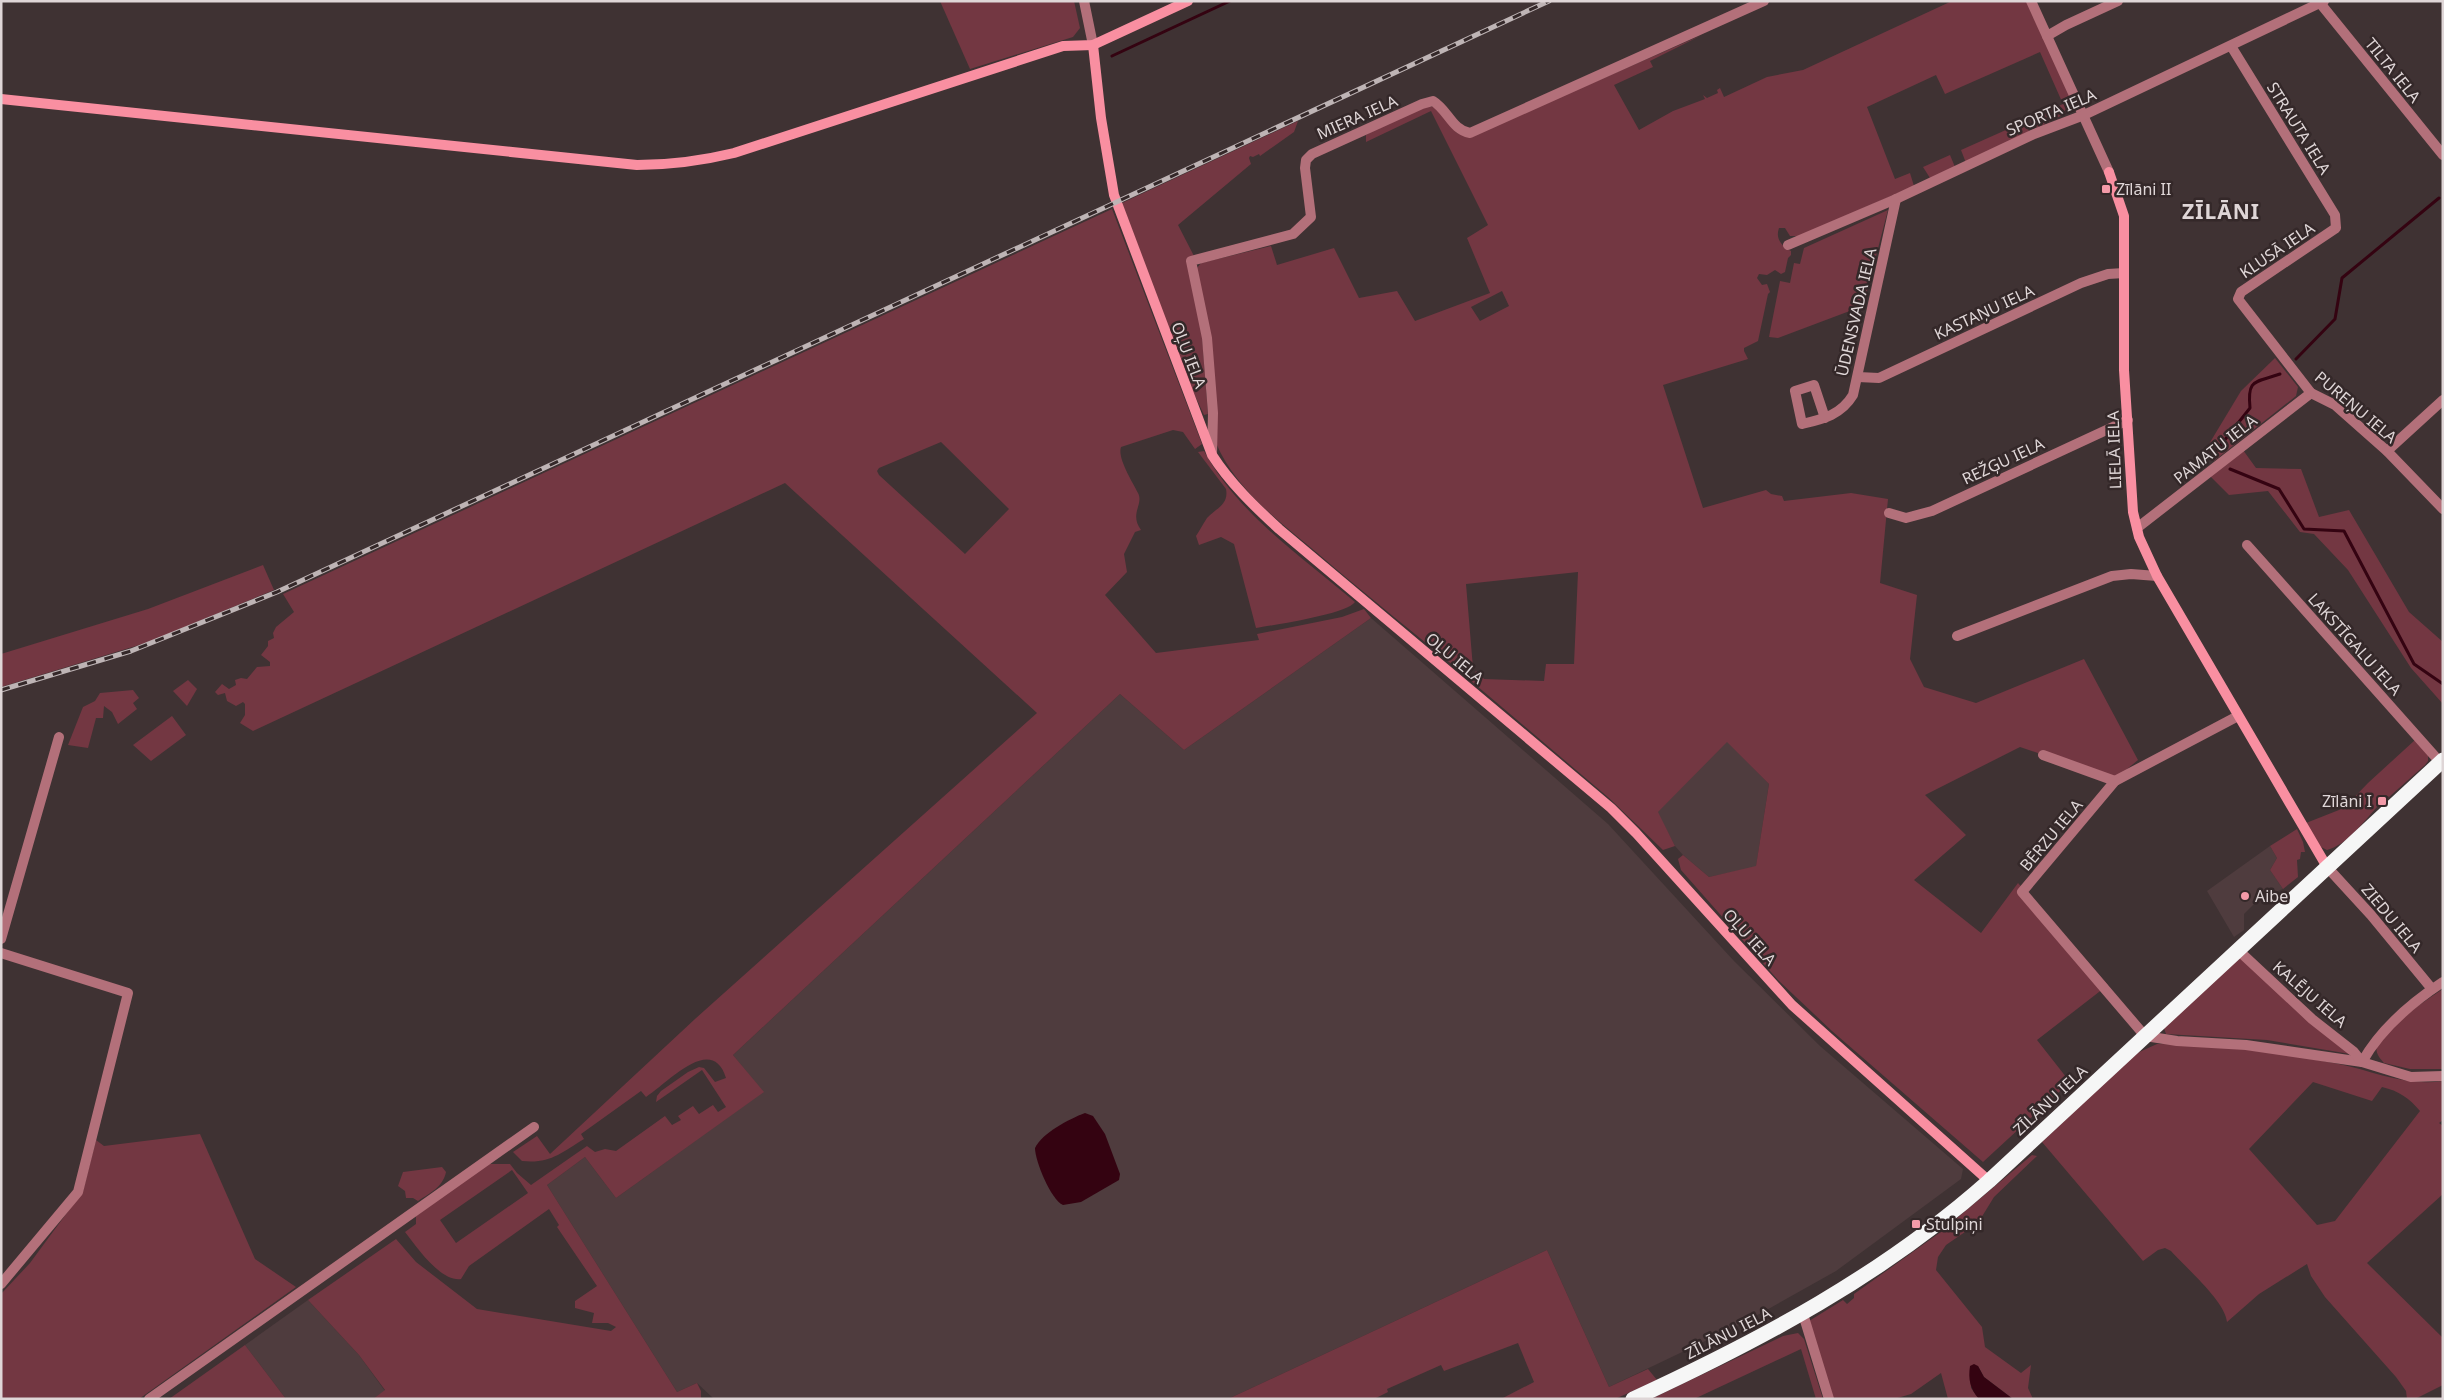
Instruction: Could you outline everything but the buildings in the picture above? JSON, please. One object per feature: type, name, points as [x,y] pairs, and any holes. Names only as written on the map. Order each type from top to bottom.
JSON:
[{"type":"highway","name":"ZĪLĀNU IELA","points":[[1633,1399],[1753,1341],[1803,1314],[1888,1262],[1935,1227],[1989,1181],[2442,761]]},
{"type":"street","points":[[1084,1],[1093,45]]},
{"type":"street","points":[[1,99],[361,138],[638,165],[668,165],[698,162],[734,153],[1063,46],[1093,45],[1188,1]]},
{"type":"street","name":"MIERA IELA","points":[[1212,455],[1212,413],[1207,338],[1191,261],[1294,234],[1311,217],[1306,160],[1312,154],[1422,104],[1432,102],[1442,107],[1455,126],[1463,132],[1470,133],[1764,1]]},
{"type":"street","name":"LIELĀ IELA","points":[[2031,1],[2109,172],[2124,216],[2124,370],[2131,496],[2137,528],[2157,576],[2327,867]]},
{"type":"street","points":[[2047,36],[2118,1]]},
{"type":"street","name":"SPORTA IELA","points":[[1788,245],[1896,199],[2034,134],[2084,115],[2322,2]]},
{"type":"street","name":"TILTA IELA","points":[[2322,2],[2443,155]]},
{"type":"street","name":"OĻU IELA","points":[[1093,45],[1101,118],[1114,196],[1212,455],[1223,472],[1245,498],[1279,529],[1611,808],[1636,832],[1792,1005],[1989,1181]]},
{"type":"street","name":"STRAUTA IELA","points":[[2231,46],[2335,215],[2336,228]]},
{"type":"street","name":"ŪDENSVADA IELA","points":[[1825,418],[1846,405],[1852,395],[1858,376],[1896,199]]},
{"type":"street","name":"KLUSĀ IELA","points":[[2238,299],[2241,292],[2336,228]]},
{"type":"street","name":"KASTAŅU IELA","points":[[1858,376],[1869,379],[1879,378],[2081,283],[2108,274],[2124,273]]},
{"type":"street","name":"PUREŅU IELA","points":[[2238,299],[2311,392],[2335,405],[2387,451],[2443,509]]},
{"type":"street","name":"PAMATU IELA","points":[[2137,528],[2311,392]]},
{"type":"street","points":[[2387,451],[2443,400]]},
{"type":"street","name":"REŽĢU IELA","points":[[1889,513],[1906,518],[1932,511],[2128,420]]},
{"type":"street","name":"LAKSTĪGALU IELA","points":[[2246,545],[2442,761]]},
{"type":"street","points":[[1957,636],[2112,576],[2131,574],[2157,576]]},
{"type":"street","name":"BĒRZU IELA","points":[[2145,1036],[2022,892],[2116,781],[2238,716]]},
{"type":"street","points":[[1,939],[59,737]]},
{"type":"street","points":[[2043,755],[2116,781]]},
{"type":"street","name":"ZIEDU IELA","points":[[2327,867],[2371,915],[2432,989]]},
{"type":"street","name":"KALĒJU IELA","points":[[2238,950],[2312,1019],[2354,1052],[2362,1062]]},
{"type":"street","points":[[1,953],[128,993],[78,1192],[1,1284]]},
{"type":"street","points":[[2362,1062],[2371,1045],[2382,1032],[2432,989],[2443,982]]},
{"type":"street","points":[[2145,1036],[2177,1041],[2246,1045],[2362,1062],[2411,1077],[2443,1076]]},
{"type":"street","points":[[148,1399],[534,1127]]},
{"type":"street","points":[[1803,1314],[1829,1399]]},
{"type":"shaded area","points":[[940,1],[1074,1],[1080,28],[1073,37],[970,69]]},
{"type":"shaded area","points":[[1952,1],[2026,1],[2072,99],[2072,110],[2041,126],[2032,125],[2030,119],[2063,104],[2040,52],[1945,94],[1936,75],[1867,107],[1895,179],[1910,173],[1914,186],[1800,236],[1790,236],[1785,228],[1779,228],[1779,239],[1791,251],[1791,255],[1788,258],[1785,272],[1781,274],[1775,270],[1767,275],[1759,274],[1757,278],[1762,285],[1767,284],[1770,292],[1758,341],[1744,348],[1748,359],[1663,385],[1703,508],[1766,490],[1771,494],[1782,496],[1784,501],[1851,493],[1888,499],[1880,583],[1917,595],[1910,659],[1924,687],[1976,703],[2084,659],[2138,760],[2115,779],[2020,747],[1925,795],[1966,835],[1914,880],[1981,933],[2018,883],[2108,985],[2037,1040],[2070,1082],[1983,1162],[1832,1031],[1778,980],[1681,870],[1678,859],[1683,855],[1709,877],[1756,866],[1769,784],[1727,742],[1658,812],[1675,846],[1663,850],[1609,798],[1470,680],[1476,671],[1484,679],[1544,681],[1546,664],[1574,664],[1578,572],[1466,584],[1473,668],[1467,677],[1260,504],[1235,476],[1216,443],[1197,268],[1201,263],[1271,246],[1277,265],[1334,248],[1359,298],[1397,291],[1415,321],[1490,293],[1467,238],[1488,225],[1431,111],[1366,142],[1366,135],[1412,111],[1430,107],[1437,108],[1457,133],[1471,136],[1702,35],[1650,61],[1653,67],[1614,85],[1639,130],[1673,111],[1705,99],[1703,95],[1707,98],[1718,93],[1717,90],[1720,88],[1724,97],[1767,77],[1803,70]],"holes":[[[1502,291],[1509,306],[1480,321],[1471,307]]]},
{"type":"shaded area","points":[[1298,121],[1294,132],[1260,156],[1259,154],[1253,157],[1250,156],[1251,164],[1178,225],[1194,256],[1191,259],[1201,322],[1208,414],[1204,415],[1189,383],[1122,203]]},
{"type":"shaded area","points":[[2026,121],[2029,131],[2026,134],[1966,163],[1961,150]]},
{"type":"shaded area","points":[[1950,155],[1955,167],[1930,178],[1923,167]]},
{"type":"shaded area","points":[[1112,209],[1202,444],[1195,449],[1183,432],[1173,430],[1121,447],[1120,452],[1123,464],[1139,497],[1136,519],[1141,530],[1135,532],[1124,554],[1127,572],[1105,595],[1156,653],[1259,640],[1257,634],[1342,617],[1364,609],[1371,618],[1184,750],[1120,694],[733,1055],[764,1092],[616,1198],[585,1157],[547,1185],[677,1392],[697,1383],[701,1391],[701,1399],[373,1399],[385,1390],[359,1355],[308,1300],[396,1239],[416,1262],[477,1309],[611,1331],[616,1327],[608,1323],[592,1323],[594,1313],[575,1308],[575,1301],[597,1286],[557,1227],[559,1225],[549,1209],[469,1266],[461,1279],[445,1275],[437,1269],[422,1254],[405,1232],[416,1224],[416,1216],[488,1164],[510,1164],[531,1185],[587,1146],[595,1152],[605,1149],[616,1151],[665,1116],[672,1125],[681,1120],[678,1116],[693,1106],[699,1114],[713,1105],[718,1112],[726,1107],[702,1070],[656,1102],[657,1096],[661,1091],[688,1072],[699,1067],[704,1068],[715,1082],[726,1078],[719,1065],[711,1060],[700,1061],[689,1065],[677,1073],[646,1097],[641,1091],[581,1134],[584,1139],[562,1153],[540,1161],[522,1161],[513,1152],[537,1136],[550,1154],[695,1019],[1037,713],[785,483],[253,731],[240,723],[245,715],[245,704],[243,702],[236,706],[227,701],[225,693],[218,695],[215,692],[222,684],[229,689],[236,685],[235,680],[247,679],[257,667],[270,666],[270,662],[261,655],[268,646],[268,641],[274,638],[273,633],[276,627],[294,612],[283,594]],"holes":[[[941,442],[1009,509],[965,554],[879,475],[877,471],[879,468]],[[512,1170],[528,1193],[456,1243],[440,1220]]]},
{"type":"shaded area","points":[[1888,210],[1863,306],[1778,338],[1769,337],[1780,281],[1790,283],[1794,263],[1800,264],[1804,248]]},
{"type":"shaded area","points":[[2275,358],[2298,387],[2296,396],[2214,461],[2206,449],[2241,391]]},
{"type":"shaded area","points":[[2243,450],[2256,468],[2301,469],[2319,517],[2349,510],[2409,612],[2443,642],[2443,704],[2411,668],[2348,570],[2314,534],[2300,532],[2268,491],[2229,495],[2210,476]]},
{"type":"shaded area","points":[[1204,451],[1234,495],[1252,514],[1292,551],[1355,602],[1339,611],[1325,615],[1256,628],[1234,544],[1221,537],[1199,545],[1196,536],[1207,518],[1226,499],[1226,489],[1198,452]]},
{"type":"shaded area","points":[[263,565],[274,590],[149,642],[1,687],[1,654],[148,609]]},
{"type":"shaded area","points":[[1371,618],[1608,824],[1734,961],[1820,1046],[1963,1169],[1961,1179],[1836,1271],[1745,1322],[1609,1387],[1547,1250],[1228,1399],[714,1399],[697,1383],[677,1392],[547,1185],[585,1157],[616,1198],[763,1092],[733,1055],[1120,694],[1184,750]]},
{"type":"shaded area","points":[[188,680],[197,689],[187,706],[173,691]]},
{"type":"shaded area","points":[[133,690],[139,698],[133,703],[137,709],[118,724],[112,712],[104,706],[103,718],[96,718],[88,748],[68,745],[83,707],[95,701],[100,693]]},
{"type":"shaded area","points":[[172,716],[186,735],[151,761],[133,745]]},
{"type":"shaded area","points":[[2415,740],[2428,755],[2428,761],[2425,765],[2389,797],[2386,795],[2348,838],[2327,850],[2319,846],[2306,823],[2344,808]]},
{"type":"shaded area","points":[[1727,741],[1769,784],[1756,867],[1709,877],[1675,846],[1657,812]]},
{"type":"shaded area","points":[[2297,829],[2305,852],[2301,852],[2300,859],[2297,860],[2298,877],[2283,889],[2270,870],[2277,858],[2270,846]]},
{"type":"shaded area","points":[[2270,846],[2277,858],[2270,870],[2283,889],[2277,891],[2269,889],[2244,914],[2244,930],[2234,937],[2207,891]]},
{"type":"shaded area","points":[[2238,958],[2241,958],[2350,1054],[2267,1040],[2166,1034],[2164,1028]]},
{"type":"shaded area","points":[[2443,989],[2443,1069],[2410,1069],[2384,1063],[2377,1053],[2377,1045],[2381,1038],[2406,1015]]},
{"type":"shaded area","points":[[2157,1044],[2225,1047],[2339,1064],[2403,1080],[2416,1082],[2443,1081],[2443,1120],[2439,1123],[2443,1126],[2443,1194],[2367,1263],[2443,1338],[2443,1385],[2415,1399],[2407,1399],[2406,1391],[2396,1377],[2325,1297],[2311,1276],[2307,1264],[2259,1294],[2227,1322],[2220,1304],[2171,1251],[2165,1248],[2158,1250],[2143,1261],[2042,1142],[2135,1054]],"holes":[[[2313,1082],[2372,1101],[2382,1087],[2403,1096],[2420,1111],[2335,1221],[2317,1225],[2249,1149]]]},
{"type":"shaded area","points":[[1085,1113],[1093,1116],[1105,1134],[1120,1174],[1119,1180],[1081,1202],[1063,1205],[1058,1202],[1044,1180],[1035,1148],[1050,1132]]},
{"type":"shaded area","points":[[200,1134],[255,1259],[296,1287],[139,1399],[1,1399],[1,1294],[30,1263],[83,1191],[96,1140],[104,1146]]},
{"type":"shaded area","points":[[2032,1155],[2037,1156],[1994,1197],[1978,1223],[1946,1245],[1938,1257],[1936,1270],[1982,1327],[1985,1347],[2021,1373],[2031,1365],[2028,1388],[2033,1399],[2013,1399],[1984,1377],[1978,1366],[1970,1366],[1971,1388],[1979,1399],[1948,1399],[1941,1373],[1911,1394],[1894,1399],[1832,1399],[1809,1321],[1843,1300],[1847,1304],[1854,1298],[1854,1294],[1938,1234]]},
{"type":"shaded area","points":[[442,1167],[446,1172],[442,1182],[418,1201],[413,1198],[406,1198],[405,1191],[398,1186],[403,1172]]},
{"type":"shaded area","points":[[1547,1250],[1609,1387],[1648,1369],[1657,1380],[1615,1399],[1501,1399],[1534,1382],[1518,1343],[1444,1371],[1441,1365],[1387,1389],[1388,1392],[1374,1399],[1228,1399]]},
{"type":"shaded area","points":[[308,1300],[359,1355],[385,1391],[373,1399],[286,1399],[245,1345]]},
{"type":"shaded area","points":[[1798,1333],[1804,1339],[1823,1399],[1816,1399],[1801,1349],[1694,1399],[1651,1399],[1783,1336]]},
{"type":"shaded area","points":[[245,1345],[286,1399],[169,1399]]},
{"type":"shaded area","points":[[1974,1364],[1978,1366],[1984,1377],[2013,1399],[1979,1399],[1972,1388],[1969,1375],[1970,1366]]},
{"type":"waterway","points":[[1112,56],[1230,1]]},
{"type":"waterway","points":[[2296,359],[2335,319],[2342,278],[2439,198]]},
{"type":"waterway","points":[[2216,451],[2250,408],[2250,391],[2254,383],[2280,374]]},
{"type":"waterway","points":[[2230,469],[2279,489],[2304,529],[2344,531],[2414,664],[2443,684]]},
{"type":"railway","points":[[1,690],[131,651],[277,592],[1549,1]]},
{"type":"place","name":"Zīlāni II","points":[[2106,189]]},
{"type":"place","name":"Zīlāni I","points":[[2382,801]]},
{"type":"place","name":"Aibe","points":[[2245,896]]},
{"type":"place","name":"Stulpiņi","points":[[1916,1224]]},
{"type":"district","name":"ZĪLĀNI","points":[[2221,212]]}]
